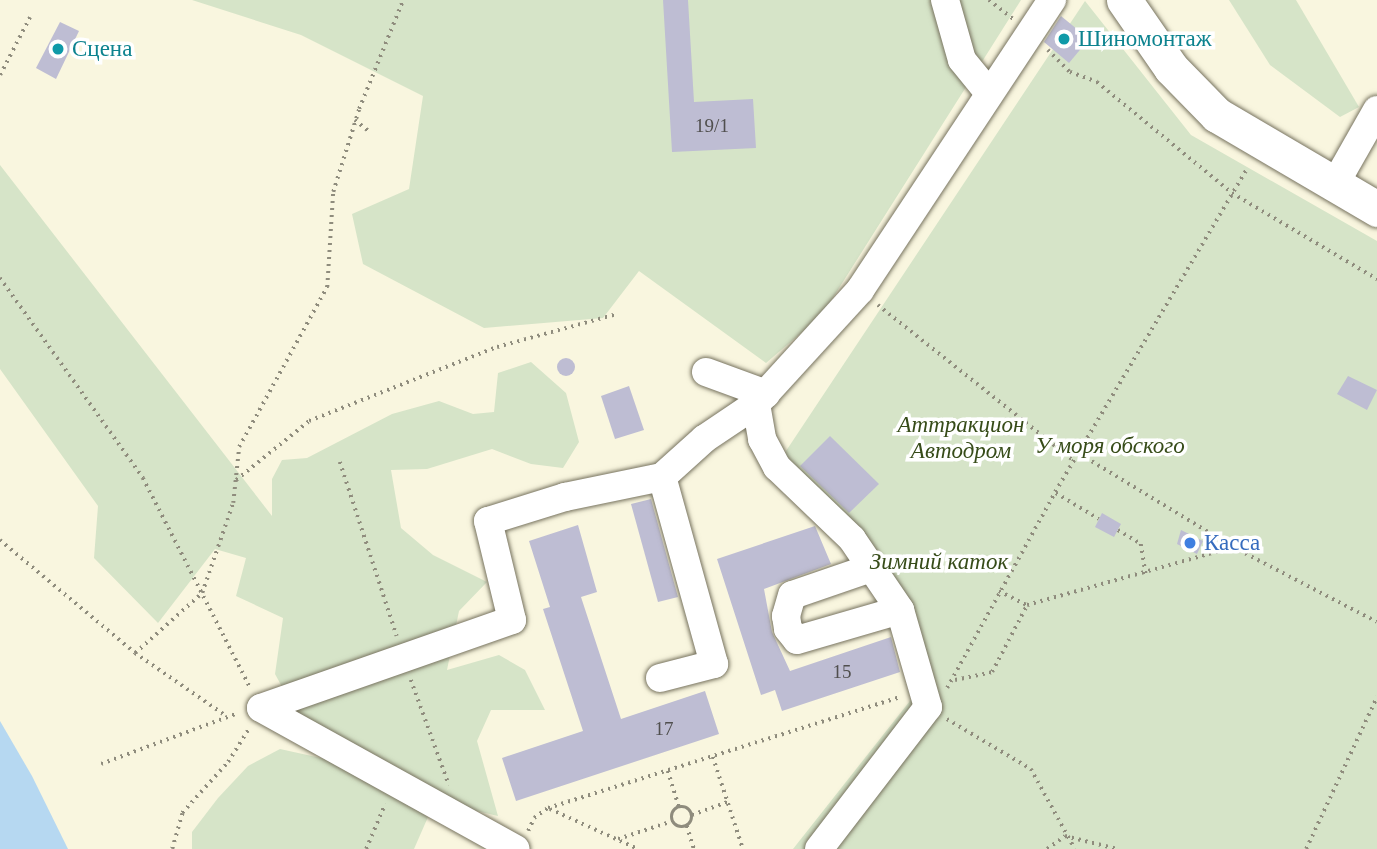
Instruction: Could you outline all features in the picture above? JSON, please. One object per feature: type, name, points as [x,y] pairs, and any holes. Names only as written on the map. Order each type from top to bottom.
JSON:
[{"type":"main road","points":[[1124,0],[1171,68],[1217,115],[1377,209]]},
{"type":"lane","points":[[945,0],[962,60],[989,93]]},
{"type":"lane","points":[[261,708],[512,620],[488,521],[565,497],[662,477],[704,439],[761,399],[860,290],[1052,0]]},
{"type":"lane","points":[[1335,184],[1377,110]]},
{"type":"lane","points":[[706,372],[761,399]]},
{"type":"lane","points":[[761,399],[762,439],[777,467],[852,539],[900,610],[926,699],[819,849]]},
{"type":"lane","points":[[660,678],[714,664],[662,477]]},
{"type":"lane","points":[[871,568],[792,595],[786,617],[788,629],[797,640],[900,610]]},
{"type":"lane","points":[[261,708],[515,846]]},
{"type":"path","points":[[135,653],[202,593],[233,503],[239,447],[327,287],[333,191],[355,120],[402,0]]},
{"type":"path","points":[[989,0],[1029,31],[1070,72],[1097,82],[1232,193],[1377,279]]},
{"type":"path","points":[[0,75],[30,17]]},
{"type":"path","points":[[355,120],[370,132]]},
{"type":"path","points":[[953,681],[999,591],[1055,492],[1247,169]]},
{"type":"path","points":[[0,278],[143,478],[261,708]]},
{"type":"path","points":[[860,290],[1073,461]]},
{"type":"path","points":[[236,480],[309,421],[497,347],[617,314]]},
{"type":"path","points":[[1080,454],[1233,547],[1377,621]]},
{"type":"path","points":[[1055,492],[1099,519]]},
{"type":"path","points":[[1118,530],[1141,544],[1146,575]]},
{"type":"path","points":[[0,540],[135,653],[225,715]]},
{"type":"path","points":[[999,591],[1027,605],[1146,575],[1233,547]]},
{"type":"path","points":[[515,846],[534,818],[548,808],[713,757],[926,699],[953,681],[992,672],[1027,605]]},
{"type":"path","points":[[1306,849],[1377,697]]},
{"type":"path","points":[[926,699],[1031,769],[1074,849]]},
{"type":"path","points":[[101,764],[225,715],[261,708]]},
{"type":"path","points":[[172,849],[182,813],[228,762],[261,708]]},
{"type":"path","points":[[713,757],[743,849]]},
{"type":"path","points":[[668,771],[679,807],[673,821]]},
{"type":"path","points":[[366,849],[394,782]]},
{"type":"path","points":[[694,849],[687,826],[692,815],[728,802]]},
{"type":"path","points":[[679,807],[692,815]]},
{"type":"path","points":[[548,808],[638,849]]},
{"type":"path","points":[[616,839],[673,821],[687,826]]},
{"type":"path","points":[[1047,849],[1065,836],[1117,849]]},
{"type":"green space","points":[[192,0],[1021,0],[822,315],[766,363],[639,271],[603,318],[484,328],[363,264],[352,214],[409,189],[423,96],[301,35]]},
{"type":"green space","points":[[1229,0],[1296,0],[1359,107],[1340,117],[1270,65]]},
{"type":"green space","name":"У моря обского","points":[[1085,1],[1191,135],[1377,241],[1377,849],[793,849],[932,673],[782,457]]},
{"type":"green space","points":[[0,165],[272,516],[272,479],[282,460],[307,458],[392,414],[439,401],[473,414],[494,412],[498,373],[531,362],[566,393],[579,442],[563,468],[531,464],[492,449],[427,469],[391,470],[401,528],[433,555],[487,582],[459,611],[447,670],[499,655],[525,670],[545,710],[491,710],[477,741],[498,816],[443,803],[299,718],[275,674],[283,618],[236,596],[246,558],[215,549],[158,623],[94,558],[98,506],[0,369]]},
{"type":"green space","points":[[280,749],[339,762],[428,817],[414,849],[192,849],[192,832],[218,798],[248,766]]},
{"type":"water","points":[[0,721],[32,776],[68,849],[0,849]]},
{"type":"building","points":[[663,0],[688,0],[694,102],[753,99],[756,148],[672,152]]},
{"type":"building","name":"Шиномонтаж","points":[[1061,16],[1089,39],[1069,63],[1044,42]]},
{"type":"building","name":"Сцена","points":[[60,22],[79,31],[56,79],[36,68]]},
{"type":"building","points":[[566,358],[572,361],[575,367],[572,373],[566,376],[560,373],[557,367],[560,361]]},
{"type":"building","points":[[1348,376],[1377,390],[1367,410],[1337,394]]},
{"type":"building","points":[[629,386],[644,430],[615,439],[601,396]]},
{"type":"building","points":[[830,436],[879,484],[849,513],[800,466]]},
{"type":"building","points":[[651,499],[678,597],[658,602],[631,504]]},
{"type":"building","points":[[1102,513],[1121,524],[1114,537],[1095,527]]},
{"type":"building","points":[[578,525],[597,592],[581,597],[621,719],[705,691],[719,734],[516,801],[502,758],[583,731],[543,609],[550,607],[529,541]]},
{"type":"building","points":[[815,526],[831,564],[764,589],[772,632],[790,671],[891,637],[900,672],[782,711],[775,690],[761,695],[717,559]]},
{"type":"building","name":"Касса","points":[[1181,530],[1203,541],[1197,554],[1177,544]]},
{"type":"place","name":"Шиномонтаж","points":[[1064,39]]},
{"type":"place","name":"Сцена","points":[[58,49]]},
{"type":"place","name":"Касса","points":[[1190,543]]},
{"type":"park label","name":"Аттракцион Автодром","points":[[961,438]]},
{"type":"park label","name":"Зимний каток","points":[[939,562]]}]
